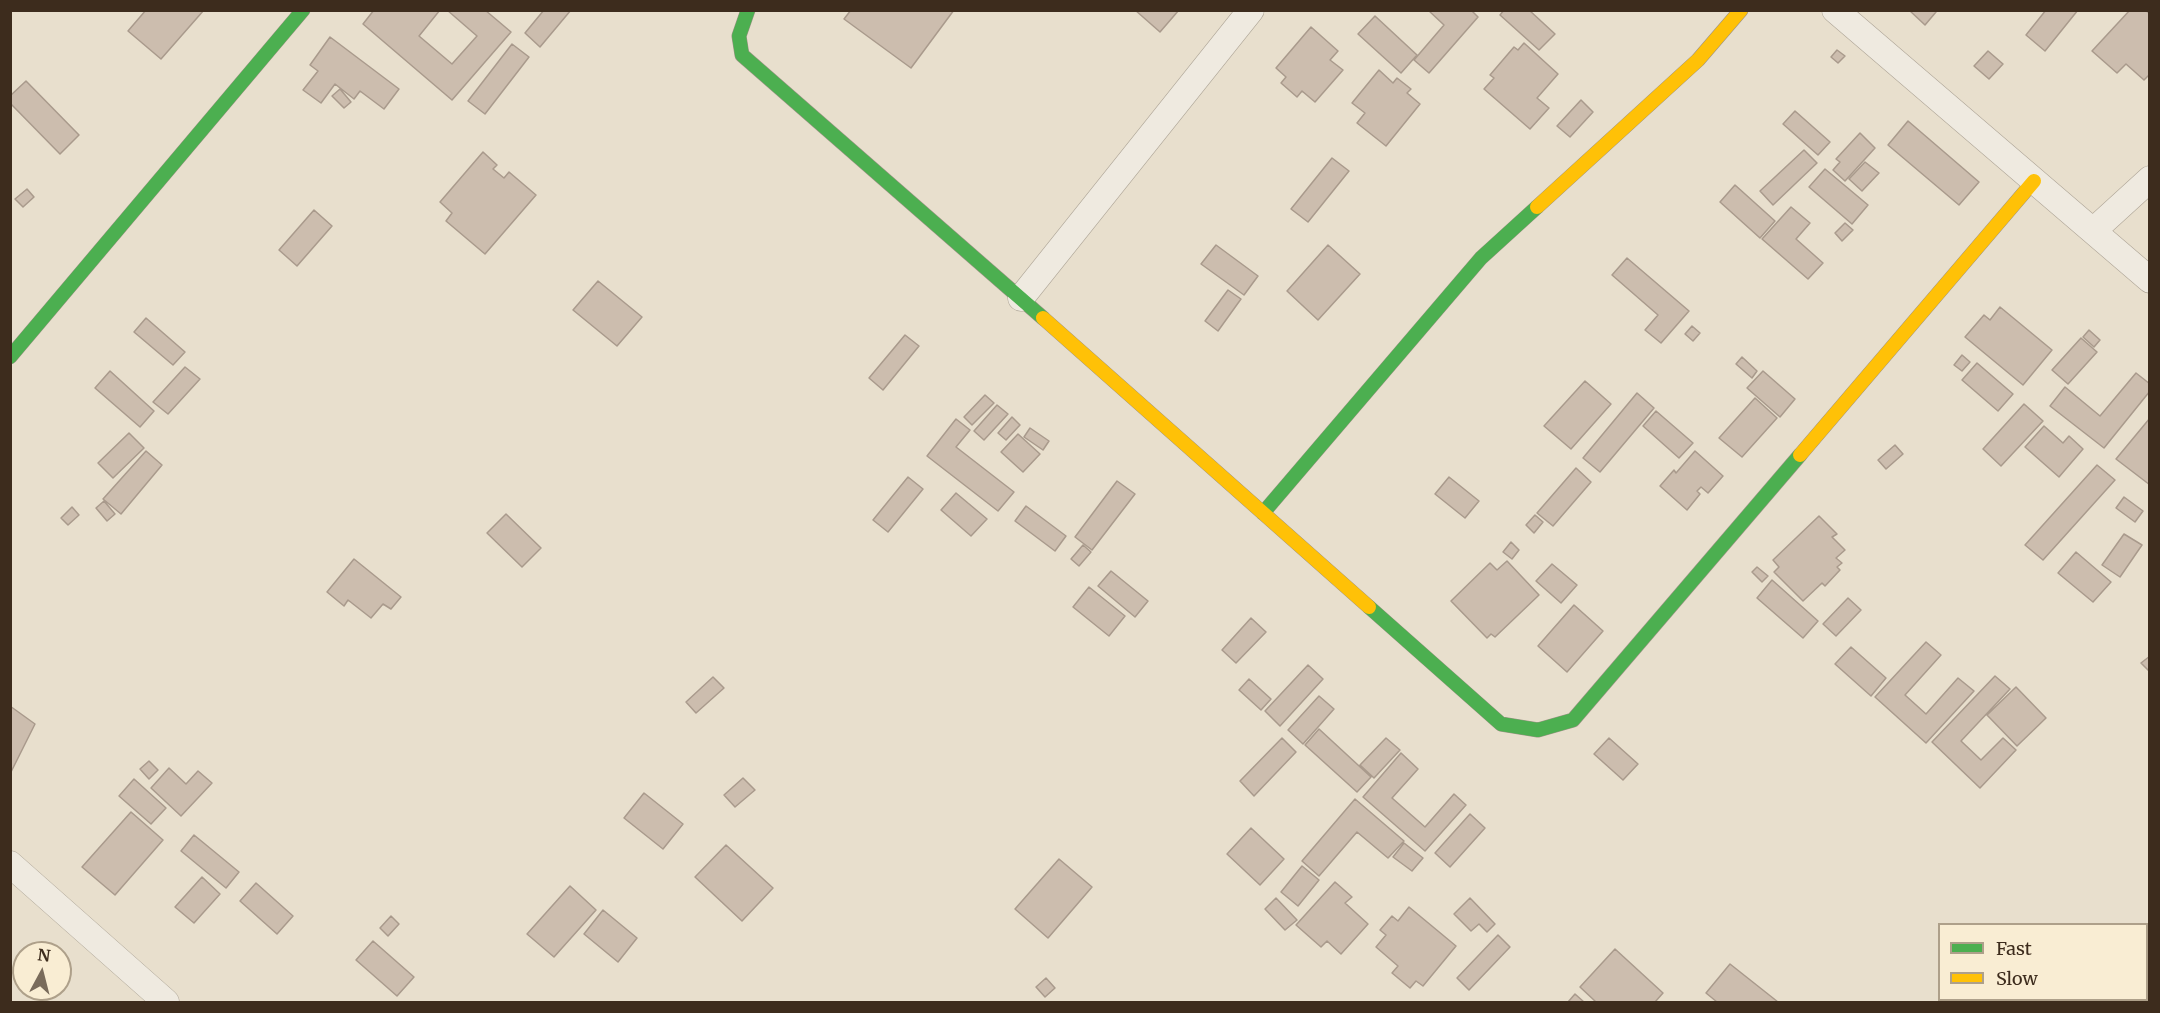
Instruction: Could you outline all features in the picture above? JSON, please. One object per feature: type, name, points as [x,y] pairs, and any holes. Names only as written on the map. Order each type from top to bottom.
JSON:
[{"type":"street","points":[[748,10],[739,36],[742,55],[1021,298],[1501,724],[1538,730],[1573,720],[2034,181]]},
{"type":"street","points":[[1021,298],[1251,10]]},
{"type":"street","points":[[1263,513],[1481,258],[1698,60],[1741,10]]},
{"type":"street","points":[[1835,10],[2150,280]]},
{"type":"street","points":[[10,357],[294,14]]},
{"type":"street","points":[[2092,231],[2150,179]]},
{"type":"street","points":[[10,864],[166,1002]]},
{"type":"building","points":[[146,10],[204,10],[161,59],[128,31]]},
{"type":"building","points":[[374,10],[440,10],[419,36],[452,64],[477,36],[447,10],[485,10],[511,32],[452,100],[363,24]]},
{"type":"building","points":[[544,10],[571,10],[540,47],[525,33]]},
{"type":"building","points":[[851,10],[954,10],[911,68],[844,19]]},
{"type":"building","points":[[1135,10],[1179,10],[1160,32]]},
{"type":"building","points":[[1428,10],[1471,10],[1478,17],[1429,73],[1414,60],[1444,25]]},
{"type":"building","points":[[1504,10],[1529,10],[1555,34],[1539,50],[1500,15]]},
{"type":"building","points":[[1909,10],[1934,10],[1936,12],[1925,25]]},
{"type":"building","points":[[2046,10],[2078,10],[2045,51],[2026,35]]},
{"type":"building","points":[[2130,10],[2145,10],[2150,14],[2150,74],[2144,80],[2126,64],[2117,73],[2092,51]]},
{"type":"building","points":[[1375,16],[1417,55],[1401,73],[1358,34]]},
{"type":"building","points":[[1311,27],[1338,51],[1330,60],[1343,70],[1315,102],[1302,91],[1297,97],[1281,83],[1286,77],[1276,68]]},
{"type":"building","points":[[330,37],[399,89],[384,109],[360,91],[354,99],[335,84],[321,103],[303,90],[318,71],[310,65]]},
{"type":"building","points":[[1524,43],[1558,74],[1537,98],[1549,108],[1530,129],[1484,89],[1494,78],[1490,75],[1514,47],[1518,50]]},
{"type":"building","points":[[512,44],[529,57],[485,114],[468,101]]},
{"type":"building","points":[[1837,50],[1845,56],[1838,63],[1831,57]]},
{"type":"building","points":[[1988,51],[2003,64],[1989,79],[1974,66]]},
{"type":"building","points":[[1379,70],[1393,83],[1397,78],[1411,89],[1407,93],[1420,104],[1386,146],[1357,123],[1365,113],[1352,103]]},
{"type":"building","points":[[26,81],[79,135],[60,154],[10,103],[10,96]]},
{"type":"building","points":[[340,89],[351,102],[344,108],[332,96]]},
{"type":"building","points":[[1581,100],[1593,112],[1570,137],[1557,126]]},
{"type":"building","points":[[1795,111],[1830,142],[1818,155],[1783,124]]},
{"type":"building","points":[[1908,121],[1979,182],[1959,205],[1888,145]]},
{"type":"building","points":[[1860,133],[1875,148],[1845,181],[1833,170],[1840,162],[1836,159]]},
{"type":"building","points":[[1804,150],[1817,163],[1773,205],[1760,191]]},
{"type":"building","points":[[483,152],[497,165],[493,169],[504,178],[509,172],[536,195],[485,254],[446,221],[452,213],[440,202]]},
{"type":"building","points":[[1332,158],[1349,171],[1308,222],[1291,209]]},
{"type":"building","points":[[1865,162],[1879,173],[1862,191],[1849,179]]},
{"type":"building","points":[[1825,169],[1868,205],[1852,224],[1809,187]]},
{"type":"building","points":[[1735,185],[1775,221],[1760,238],[1720,202]]},
{"type":"building","points":[[27,189],[34,197],[23,207],[15,199]]},
{"type":"building","points":[[1791,207],[1810,223],[1796,239],[1823,263],[1808,279],[1762,239]]},
{"type":"building","points":[[314,210],[332,226],[297,266],[279,250]]},
{"type":"building","points":[[1845,223],[1853,230],[1842,241],[1835,233]]},
{"type":"building","points":[[1216,245],[1258,276],[1244,295],[1201,264]]},
{"type":"building","points":[[1328,245],[1360,274],[1318,320],[1287,291]]},
{"type":"building","points":[[1627,258],[1689,311],[1661,343],[1645,330],[1658,315],[1612,275]]},
{"type":"building","points":[[598,281],[642,317],[617,346],[573,310]]},
{"type":"building","points":[[1228,290],[1241,299],[1218,331],[1205,321]]},
{"type":"building","points":[[2000,307],[2052,350],[2023,385],[1965,337],[1984,315],[1990,320]]},
{"type":"building","points":[[146,318],[185,352],[173,365],[134,332]]},
{"type":"building","points":[[1692,326],[1700,333],[1693,341],[1685,334]]},
{"type":"building","points":[[2089,330],[2100,340],[2094,347],[2083,337]]},
{"type":"building","points":[[905,335],[919,346],[883,390],[869,378]]},
{"type":"building","points":[[2081,338],[2097,352],[2068,384],[2052,370]]},
{"type":"building","points":[[1962,355],[1970,362],[1962,371],[1954,365]]},
{"type":"building","points":[[1742,357],[1757,371],[1752,378],[1736,364]]},
{"type":"building","points":[[1977,363],[2013,394],[1998,411],[1962,380]]},
{"type":"building","points":[[185,367],[200,379],[168,414],[153,402]]},
{"type":"building","points":[[110,371],[154,411],[140,427],[95,388]]},
{"type":"building","points":[[1763,371],[1795,399],[1780,417],[1747,388]]},
{"type":"building","points":[[2136,373],[2150,384],[2150,391],[2104,448],[2050,406],[2065,387],[2100,416]]},
{"type":"building","points":[[1585,381],[1611,404],[1571,449],[1544,426]]},
{"type":"building","points":[[1637,393],[1654,408],[1600,472],[1583,458]]},
{"type":"building","points":[[985,395],[994,403],[972,425],[964,417]]},
{"type":"building","points":[[1755,398],[1777,418],[1742,457],[1719,438]]},
{"type":"building","points":[[2024,404],[2043,421],[2001,466],[1983,449]]},
{"type":"building","points":[[997,405],[1008,414],[984,440],[974,431]]},
{"type":"building","points":[[1656,411],[1693,443],[1679,458],[1643,426]]},
{"type":"building","points":[[1012,417],[1020,425],[1006,440],[998,433]]},
{"type":"building","points":[[2150,418],[2150,485],[2116,459]]},
{"type":"building","points":[[956,419],[970,430],[956,447],[1014,492],[998,511],[927,456]]},
{"type":"building","points":[[2044,426],[2063,443],[2069,436],[2083,449],[2059,477],[2025,447]]},
{"type":"building","points":[[1030,428],[1049,441],[1043,450],[1024,437]]},
{"type":"building","points":[[129,433],[144,448],[113,478],[98,463]]},
{"type":"building","points":[[1018,434],[1040,454],[1023,472],[1001,452]]},
{"type":"building","points":[[1895,445],[1903,454],[1886,469],[1878,460]]},
{"type":"building","points":[[146,451],[162,465],[121,514],[103,499]]},
{"type":"building","points":[[1695,451],[1723,476],[1708,493],[1701,487],[1697,491],[1700,494],[1687,510],[1660,486],[1674,470],[1676,473]]},
{"type":"building","points":[[2097,465],[2115,480],[2043,560],[2025,545]]},
{"type":"building","points":[[1576,468],[1591,482],[1553,526],[1537,513]]},
{"type":"building","points":[[908,477],[923,489],[888,532],[873,520]]},
{"type":"building","points":[[1449,477],[1479,501],[1465,518],[1435,494]]},
{"type":"building","points":[[1117,481],[1135,494],[1092,550],[1075,537]]},
{"type":"building","points":[[956,493],[987,519],[971,536],[941,510]]},
{"type":"building","points":[[2124,497],[2143,511],[2135,522],[2116,508]]},
{"type":"building","points":[[104,501],[115,514],[107,521],[96,508]]},
{"type":"building","points":[[1026,506],[1066,536],[1055,551],[1015,521]]},
{"type":"building","points":[[72,507],[79,515],[68,525],[61,518]]},
{"type":"building","points":[[506,514],[541,548],[522,567],[487,533]]},
{"type":"building","points":[[1535,515],[1543,522],[1534,533],[1526,525]]},
{"type":"building","points":[[1819,516],[1837,534],[1832,537],[1845,550],[1836,558],[1842,563],[1837,567],[1840,570],[1825,586],[1822,583],[1803,601],[1774,572],[1779,567],[1773,560]]},
{"type":"building","points":[[2124,534],[2142,545],[2120,577],[2102,565]]},
{"type":"building","points":[[1511,542],[1519,550],[1512,559],[1503,552]]},
{"type":"building","points":[[1083,545],[1091,552],[1079,566],[1071,559]]},
{"type":"building","points":[[2076,552],[2111,582],[2093,602],[2058,573]]},
{"type":"building","points":[[354,559],[401,597],[391,609],[383,604],[371,618],[348,600],[344,606],[327,592]]},
{"type":"building","points":[[1507,561],[1539,595],[1495,637],[1491,634],[1487,638],[1451,601],[1490,563],[1497,570]]},
{"type":"building","points":[[1552,564],[1577,585],[1561,603],[1536,581]]},
{"type":"building","points":[[1757,567],[1768,576],[1762,582],[1752,572]]},
{"type":"building","points":[[1111,571],[1148,601],[1135,617],[1098,586]]},
{"type":"building","points":[[1772,580],[1818,621],[1803,638],[1757,598]]},
{"type":"building","points":[[1089,587],[1125,616],[1109,636],[1073,607]]},
{"type":"building","points":[[1848,598],[1861,610],[1836,636],[1823,624]]},
{"type":"building","points":[[1574,605],[1603,631],[1567,672],[1538,646]]},
{"type":"building","points":[[1251,618],[1266,632],[1236,663],[1222,650]]},
{"type":"building","points":[[1926,642],[1941,655],[1905,695],[1926,714],[1958,678],[1974,691],[1926,743],[1875,697]]},
{"type":"building","points":[[1851,647],[1886,678],[1871,696],[1835,664]]},
{"type":"building","points":[[2150,656],[2150,672],[2141,663]]},
{"type":"building","points":[[1308,665],[1323,679],[1280,726],[1265,711]]},
{"type":"building","points":[[1995,676],[2010,689],[1961,741],[1981,760],[2003,738],[2016,750],[1980,788],[1932,742]]},
{"type":"building","points":[[713,677],[724,688],[696,713],[686,702]]},
{"type":"building","points":[[1249,679],[1271,699],[1261,710],[1239,690]]},
{"type":"building","points":[[2016,687],[2046,718],[2017,746],[1987,715]]},
{"type":"building","points":[[1319,696],[1334,709],[1303,744],[1288,730]]},
{"type":"building","points":[[10,706],[35,724],[10,774]]},
{"type":"building","points":[[1319,729],[1371,777],[1357,792],[1305,745]]},
{"type":"building","points":[[1282,738],[1296,752],[1254,796],[1240,781]]},
{"type":"building","points":[[1386,738],[1400,750],[1374,778],[1360,765]]},
{"type":"building","points":[[1609,738],[1638,764],[1623,780],[1594,754]]},
{"type":"building","points":[[1401,753],[1418,769],[1392,798],[1425,827],[1454,794],[1466,805],[1425,851],[1363,797]]},
{"type":"building","points":[[149,761],[158,770],[149,779],[140,769]]},
{"type":"building","points":[[169,768],[186,784],[198,771],[212,783],[181,816],[151,788]]},
{"type":"building","points":[[743,778],[755,790],[735,807],[724,795]]},
{"type":"building","points":[[134,779],[166,808],[151,824],[119,796]]},
{"type":"building","points":[[644,793],[683,824],[663,849],[624,818]]},
{"type":"building","points":[[1355,799],[1404,841],[1388,858],[1357,832],[1319,876],[1302,861]]},
{"type":"building","points":[[131,812],[163,840],[115,895],[82,867]]},
{"type":"building","points":[[1470,814],[1485,828],[1450,867],[1435,853]]},
{"type":"building","points":[[1251,828],[1284,859],[1260,885],[1227,854]]},
{"type":"building","points":[[194,835],[239,872],[226,888],[181,851]]},
{"type":"building","points":[[1404,843],[1423,858],[1412,871],[1393,857]]},
{"type":"building","points":[[726,845],[773,888],[742,921],[695,877]]},
{"type":"building","points":[[1059,859],[1092,887],[1048,938],[1015,909]]},
{"type":"building","points":[[1302,866],[1319,880],[1298,906],[1281,892]]},
{"type":"building","points":[[202,877],[220,894],[194,923],[175,907]]},
{"type":"building","points":[[1335,882],[1352,897],[1345,903],[1368,924],[1341,954],[1327,941],[1321,947],[1296,925]]},
{"type":"building","points":[[256,883],[293,916],[277,934],[240,901]]},
{"type":"building","points":[[570,886],[596,910],[554,957],[527,934]]},
{"type":"building","points":[[1276,898],[1297,920],[1285,930],[1265,909]]},
{"type":"building","points":[[1470,898],[1495,924],[1487,932],[1479,924],[1471,931],[1454,914]]},
{"type":"building","points":[[1409,907],[1456,946],[1423,986],[1416,981],[1410,988],[1392,973],[1398,966],[1376,947],[1386,935],[1380,930],[1392,916],[1398,921]]},
{"type":"building","points":[[603,910],[637,938],[618,962],[584,934]]},
{"type":"building","points":[[391,916],[399,924],[388,936],[380,928]]},
{"type":"building","points":[[1498,935],[1510,947],[1469,990],[1457,978]]},
{"type":"building","points":[[373,941],[414,977],[397,996],[356,960]]},
{"type":"building","points":[[1615,949],[1663,993],[1655,1002],[1596,1002],[1580,987]]},
{"type":"building","points":[[1730,964],[1778,1002],[1717,1002],[1706,993]]},
{"type":"building","points":[[1046,978],[1055,988],[1045,997],[1036,987]]},
{"type":"building","points":[[1575,994],[1584,1002],[1568,1002]]},
{"type":"traffic: fast","points":[[10,357],[303,10]]},
{"type":"traffic: fast","points":[[748,10],[739,36],[742,55],[1043,318]]},
{"type":"traffic: fast","points":[[1263,513],[1481,258],[1537,207]]},
{"type":"traffic: fast","points":[[1369,607],[1501,724],[1538,730],[1573,720],[1800,455]]},
{"type":"traffic: slow","points":[[1537,207],[1698,60],[1741,10]]},
{"type":"traffic: slow","points":[[1800,455],[2034,181]]},
{"type":"traffic: slow","points":[[1043,318],[1369,607]]}]
